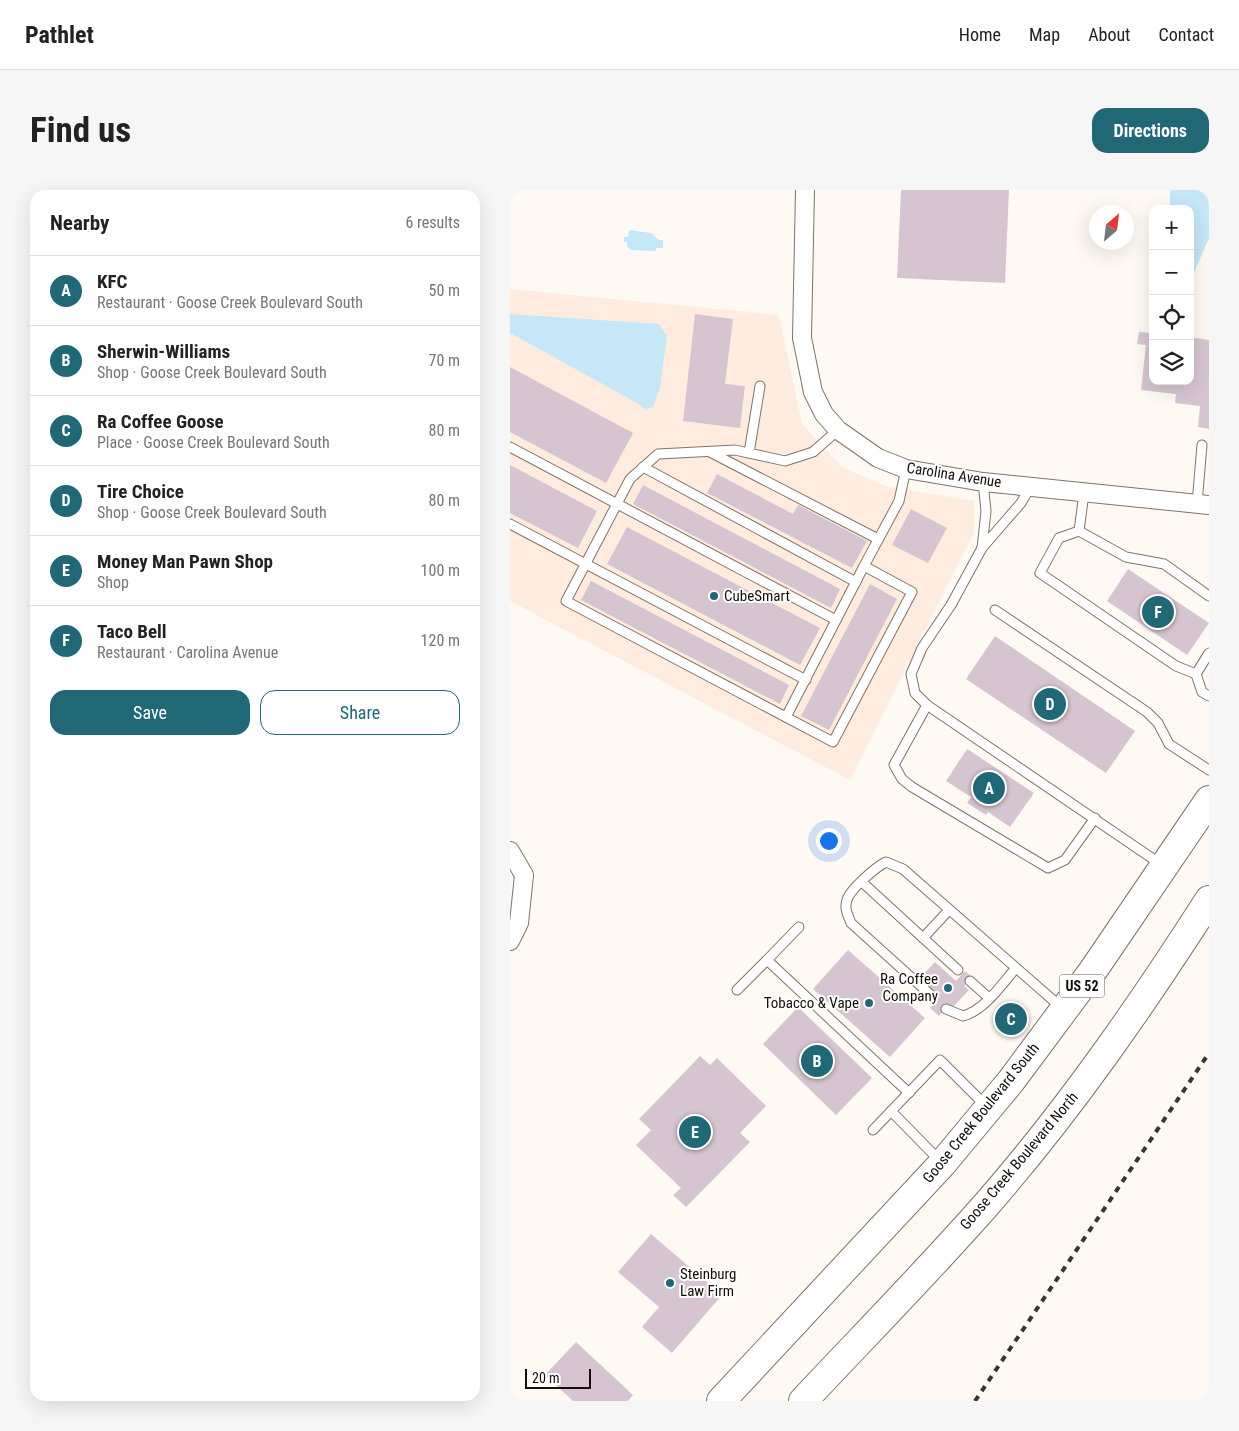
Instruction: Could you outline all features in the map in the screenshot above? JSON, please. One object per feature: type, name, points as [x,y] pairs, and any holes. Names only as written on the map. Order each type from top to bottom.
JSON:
[{"type":"highway","name":"Goose Creek Boulevard South","points":[[721,1401],[942,1164],[988,1108],[1064,1010],[1209,800]]},
{"type":"highway","name":"Goose Creek Boulevard North","points":[[803,1401],[986,1205],[1059,1116],[1147,997],[1209,900]]},
{"type":"street","name":"Carolina Avenue","points":[[805,190],[802,338],[814,392],[824,414],[838,430],[878,458],[906,469],[983,482],[1203,504]]},
{"type":"street","points":[[510,851],[524,875],[519,923],[510,941]]},
{"type":"lane","points":[[749,453],[760,386]]},
{"type":"lane","points":[[838,430],[813,452],[785,462],[735,450],[658,454],[630,479],[566,601],[833,742],[912,592],[864,566]]},
{"type":"lane","points":[[1202,445],[1203,504]]},
{"type":"lane","points":[[510,448],[836,620]]},
{"type":"lane","points":[[708,452],[878,539]]},
{"type":"lane","points":[[643,467],[856,582]]},
{"type":"lane","points":[[786,717],[899,501],[906,469]]},
{"type":"lane","points":[[982,548],[986,510],[983,482]]},
{"type":"lane","points":[[1031,486],[1022,503],[982,548],[951,605],[922,648],[911,674],[915,693],[927,705],[1164,866]]},
{"type":"lane","points":[[1079,531],[1084,492]]},
{"type":"lane","points":[[510,524],[806,680]]},
{"type":"lane","points":[[1209,596],[1164,564],[1126,557],[1079,531],[1060,538],[1040,573],[1176,666],[1196,674],[1202,692],[1209,696]]},
{"type":"lane","points":[[995,610],[1147,712],[1158,723],[1169,744],[1209,770]]},
{"type":"lane","points":[[1196,674],[1209,653]]},
{"type":"lane","points":[[927,705],[894,765],[902,779],[912,787],[1048,868],[1065,860],[1095,818]]},
{"type":"lane","points":[[933,998],[851,923],[846,911],[847,899],[879,865],[886,862],[903,869],[1064,1010]]},
{"type":"lane","points":[[862,882],[958,970]]},
{"type":"lane","points":[[923,938],[949,910]]},
{"type":"lane","points":[[737,990],[799,927]]},
{"type":"lane","points":[[767,960],[909,1093]]},
{"type":"lane","points":[[946,1009],[963,1016],[971,1014],[989,998],[1016,968]]},
{"type":"lane","points":[[970,981],[989,998]]},
{"type":"lane","points":[[873,1130],[940,1060],[988,1108]]},
{"type":"lane","points":[[891,1112],[942,1164]]},
{"type":"shaded area","points":[[510,289],[779,315],[802,424],[842,467],[885,486],[974,501],[974,532],[850,780],[510,601]]},
{"type":"water","points":[[1170,190],[1209,190],[1209,238],[1194,273],[1194,205],[1170,205]]},
{"type":"water","points":[[629,230],[651,233],[659,240],[663,240],[663,248],[657,248],[655,251],[631,250],[627,246],[627,242],[624,242],[624,237],[628,237]]},
{"type":"water","points":[[510,314],[659,324],[667,336],[660,387],[653,407],[645,409],[510,333]]},
{"type":"building","points":[[901,190],[1009,190],[1005,283],[897,278]]},
{"type":"building","points":[[695,314],[733,319],[725,384],[745,386],[740,428],[683,421]]},
{"type":"building","points":[[1139,332],[1149,333],[1149,385],[1194,385],[1194,338],[1209,340],[1209,429],[1198,427],[1200,406],[1175,403],[1176,394],[1141,390],[1146,345],[1137,344]]},
{"type":"building","points":[[510,367],[633,433],[606,483],[510,432]]},
{"type":"building","points":[[510,465],[597,511],[578,548],[510,513]]},
{"type":"building","points":[[717,474],[793,514],[798,505],[867,541],[852,568],[707,493]]},
{"type":"building","name":"CubeSmart","points":[[643,485],[840,589],[831,608],[633,504]]},
{"type":"building","points":[[911,509],[947,528],[928,563],[892,545]]},
{"type":"building","name":"CubeSmart","points":[[627,527],[820,628],[800,665],[607,564]]},
{"type":"building","points":[[1128,569],[1209,623],[1187,655],[1107,601]]},
{"type":"building","name":"CubeSmart","points":[[591,581],[789,685],[780,704],[581,600]]},
{"type":"building","points":[[870,584],[897,599],[829,730],[801,716]]},
{"type":"building","points":[[995,636],[1135,731],[1106,773],[966,679]]},
{"type":"building","points":[[967,749],[1034,793],[1010,827],[988,812],[986,815],[967,803],[971,797],[946,781]]},
{"type":"building","name":"Tobacco & Vape","points":[[848,950],[925,1018],[890,1057],[813,989]]},
{"type":"building","name":"Ra Coffee Company","points":[[935,962],[956,981],[965,971],[972,977],[964,986],[969,990],[951,1009],[948,1006],[939,1016],[930,1008],[940,997],[919,979]]},
{"type":"building","points":[[798,1007],[872,1078],[836,1115],[763,1044]]},
{"type":"building","points":[[700,1056],[710,1065],[717,1058],[766,1106],[740,1133],[750,1142],[686,1207],[673,1195],[681,1188],[636,1145],[651,1130],[639,1119]]},
{"type":"building","name":"Steinburg Law Firm","points":[[651,1234],[722,1295],[672,1353],[642,1327],[659,1307],[618,1272]]},
{"type":"building","points":[[576,1342],[633,1395],[628,1401],[573,1401],[545,1375]]},
{"type":"railway","points":[[975,1401],[1209,1053]]},
{"type":"place","name":"CubeSmart","points":[[714,596]]},
{"type":"place","name":"Taco Bell","points":[[1158,612]]},
{"type":"place","name":"Tire Choice","points":[[1050,704]]},
{"type":"place","name":"KFC","points":[[989,788]]},
{"type":"place","name":"Ra Coffee Company","points":[[948,988]]},
{"type":"place","name":"Tobacco & Vape","points":[[869,1003]]},
{"type":"place","name":"Ra Coffee Goose","points":[[1011,1019]]},
{"type":"place","name":"Sherwin-Williams","points":[[817,1061]]},
{"type":"place","name":"Money Man Pawn Shop","points":[[695,1132]]},
{"type":"place","name":"Steinburg Law Firm","points":[[670,1283]]}]
